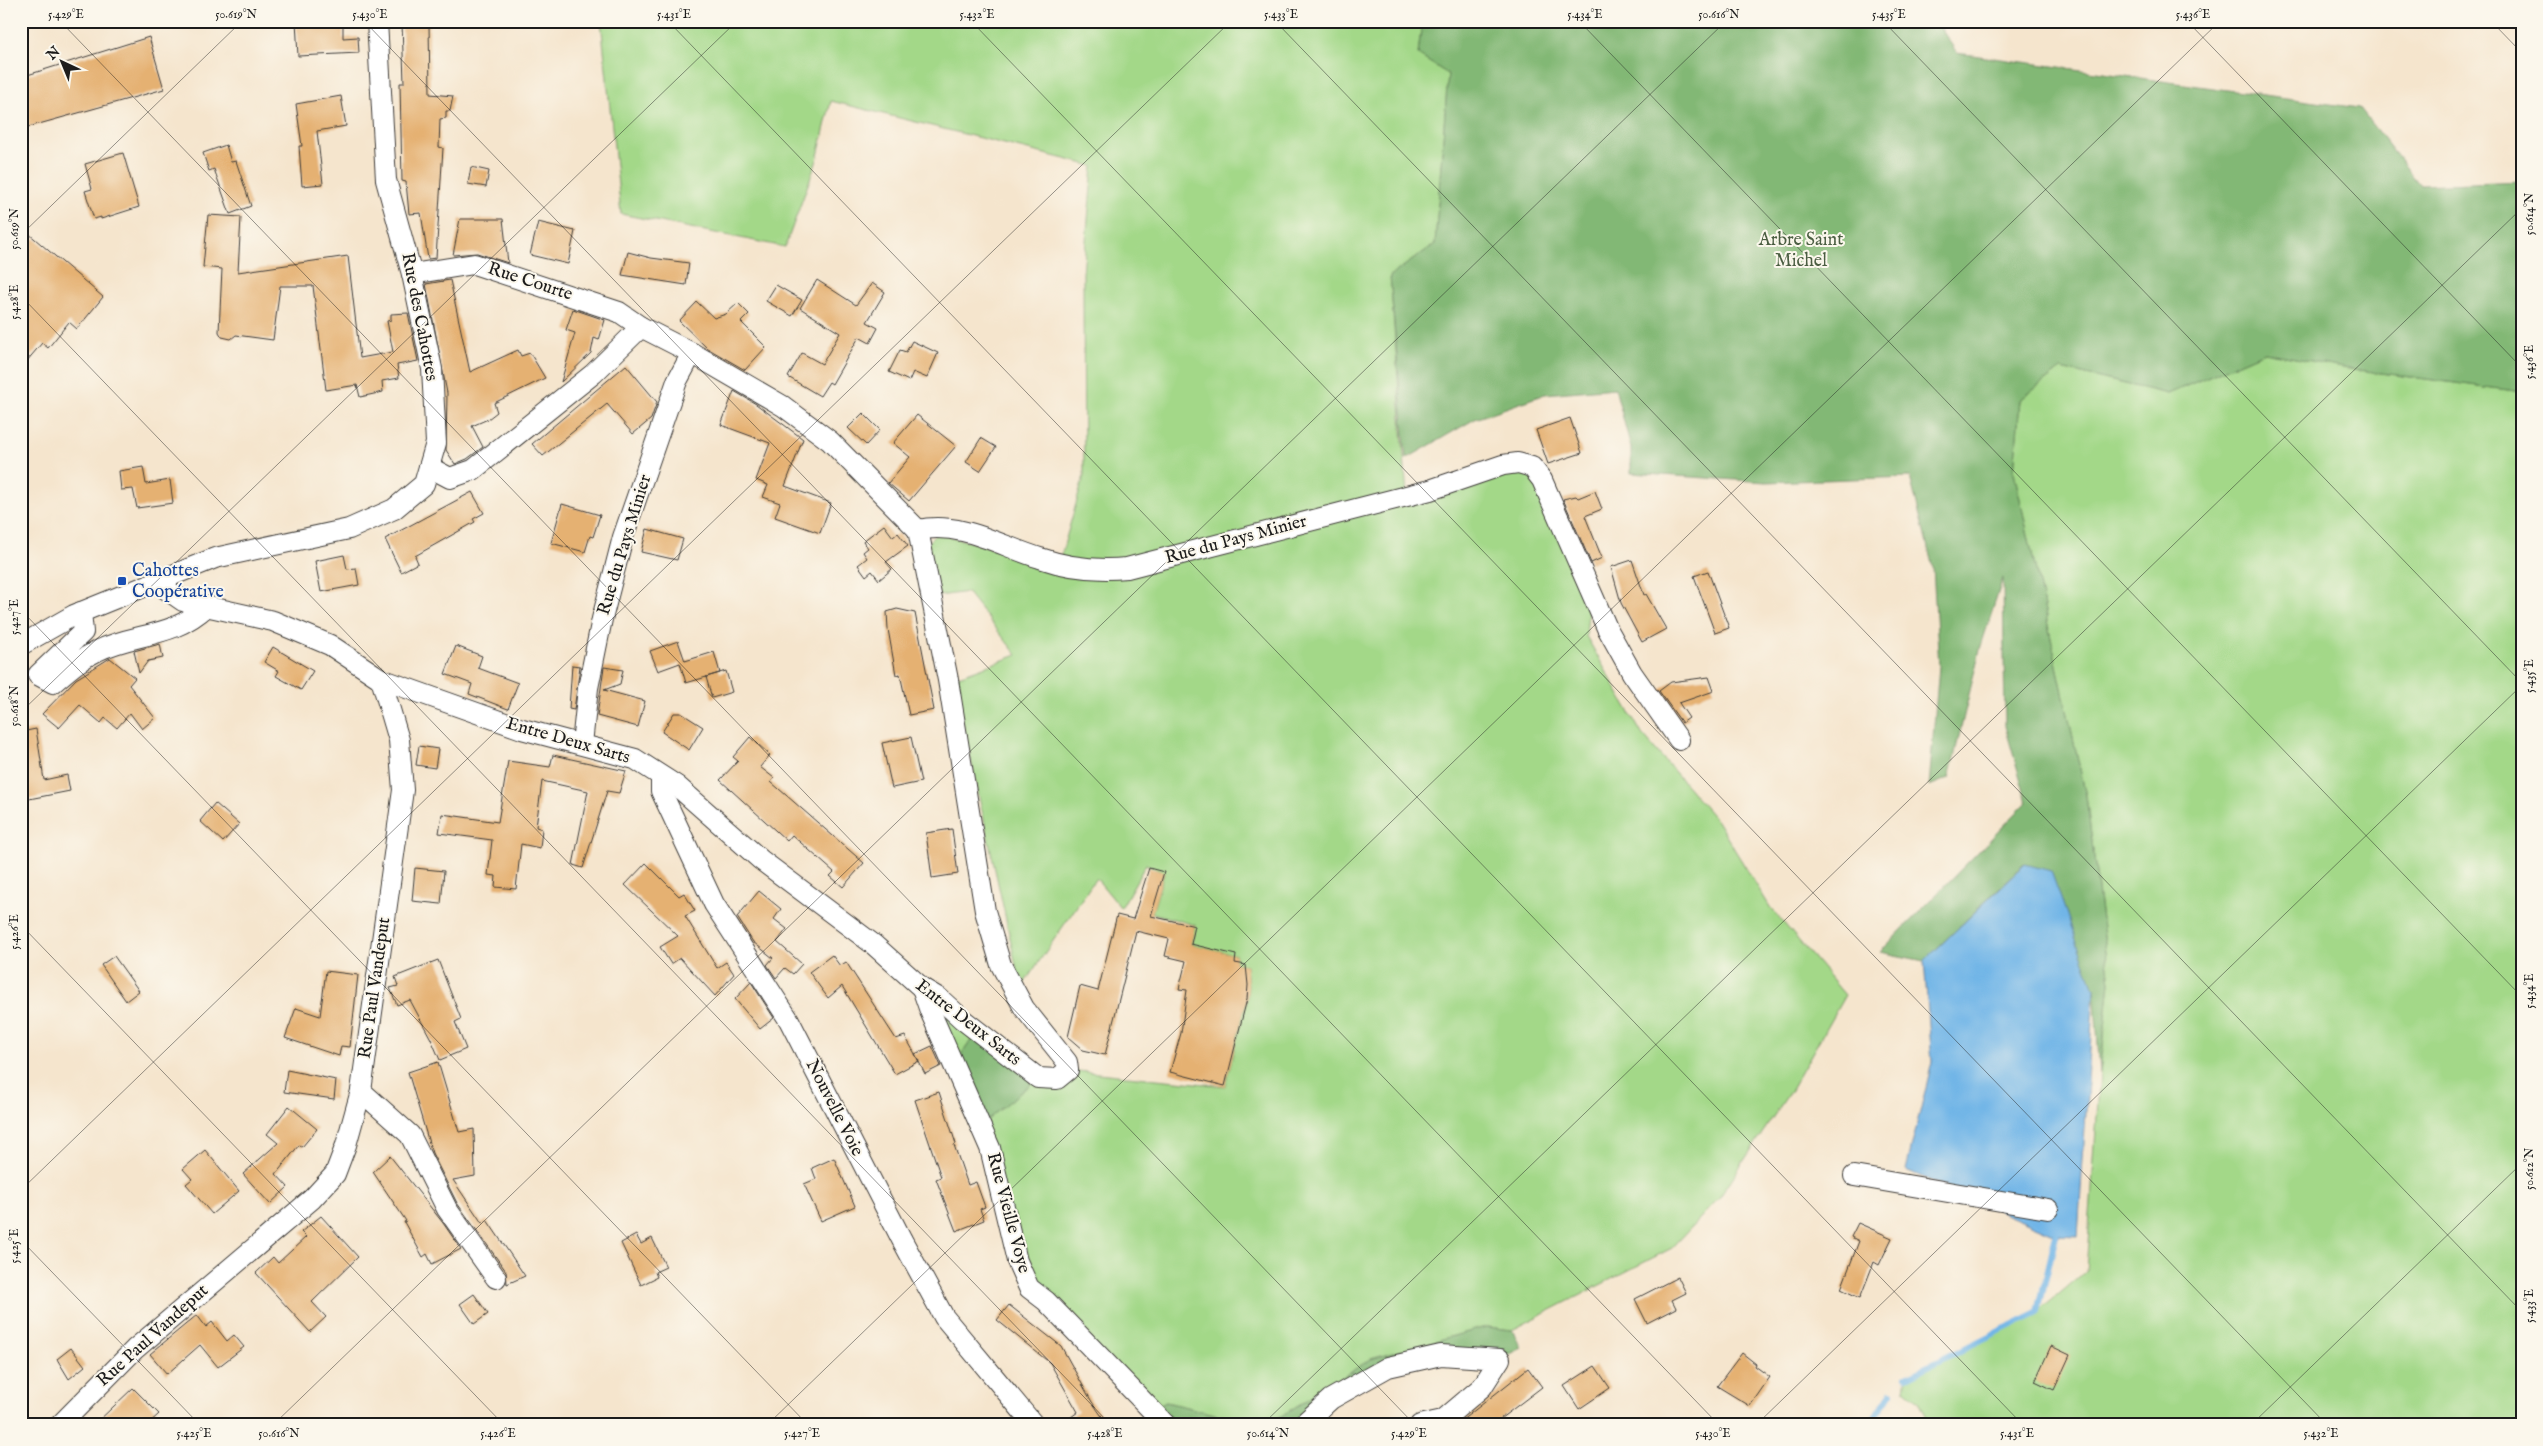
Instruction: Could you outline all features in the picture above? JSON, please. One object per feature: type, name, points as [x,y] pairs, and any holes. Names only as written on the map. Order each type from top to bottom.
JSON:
[{"type":"street","name":"Rue des Cahottes","points":[[21,645],[82,612],[154,581],[215,558],[349,529],[394,509],[424,484],[436,443],[432,369],[412,274],[386,180],[377,21]]},
{"type":"street","name":"Rue Courte","points":[[412,274],[474,264],[619,312],[641,327]]},
{"type":"street","points":[[429,467],[450,478],[473,470],[592,374],[641,327],[692,352],[782,406],[830,441],[918,530]]},
{"type":"street","name":"Rue du Pays Minier","points":[[582,744],[588,688],[602,619],[623,536],[677,381],[692,352]]},
{"type":"street","name":"Rue du Pays Minier","points":[[918,530],[933,527],[964,530],[1063,565],[1098,571],[1127,568],[1430,490],[1503,465],[1525,465],[1532,467],[1542,480],[1607,628],[1632,673],[1679,740]]},
{"type":"street","name":"Entre Deux Sarts","points":[[381,679],[522,729],[635,759],[677,786],[761,860],[873,944],[922,988],[939,998],[962,1019],[1038,1078],[1057,1080],[1068,1070],[1067,1062],[1024,1008],[1001,965],[985,911],[948,680],[918,530]]},
{"type":"street","points":[[154,581],[183,602],[274,621],[330,645],[381,679]]},
{"type":"street","points":[[82,612],[83,632],[38,675],[53,683],[80,661],[98,650],[165,632],[194,618],[207,606]]},
{"type":"street","name":"Rue Paul Vandeput","points":[[60,1425],[135,1350],[312,1199],[335,1174],[346,1145],[361,1091],[403,790],[399,740],[381,679]]},
{"type":"street","name":"Nouvelle Voie","points":[[661,777],[661,791],[714,904],[789,1020],[902,1240],[944,1317],[1034,1425]]},
{"type":"street","name":"Rue Vieille Voye","points":[[922,988],[930,1011],[990,1148],[1017,1260],[1029,1288],[1046,1301],[1166,1425]]},
{"type":"street","points":[[361,1091],[410,1135],[447,1209],[496,1278]]},
{"type":"street","points":[[1854,1176],[2048,1209]]},
{"type":"street","points":[[1302,1425],[1331,1399],[1388,1367],[1442,1355],[1500,1359],[1482,1388],[1443,1420],[1420,1425]]},
{"type":"green space","points":[[601,21],[1422,21],[1418,55],[1448,74],[1435,244],[1390,276],[1407,495],[1532,467],[1590,592],[1586,636],[1642,734],[1717,821],[1770,907],[1845,995],[1791,1090],[1719,1198],[1672,1248],[1512,1330],[1486,1327],[1371,1359],[1267,1425],[1259,1425],[1166,1402],[1151,1410],[1029,1288],[981,1125],[1038,1078],[1068,1070],[1225,1086],[1247,999],[1248,985],[1246,965],[1235,963],[1236,955],[1191,944],[1195,925],[1152,913],[1164,873],[1146,864],[1121,908],[1096,878],[1021,988],[953,678],[1017,655],[967,592],[939,596],[926,544],[937,533],[1058,566],[1084,476],[1083,273],[1093,166],[831,101],[817,160],[785,247],[621,214]]},
{"type":"green space","name":"Arbre Saint Michel","points":[[1422,21],[1936,21],[1957,53],[2359,108],[2420,185],[2522,181],[2522,392],[2359,370],[2264,352],[2168,394],[2061,369],[2020,400],[2014,472],[2086,796],[2110,982],[2100,1073],[2094,989],[2024,864],[1924,961],[1880,952],[2027,802],[2005,726],[2003,578],[1980,649],[1949,778],[1929,786],[1939,666],[1933,568],[1910,477],[1766,482],[1631,473],[1631,448],[1615,388],[1545,394],[1475,419],[1406,459],[1390,276],[1435,244],[1448,74],[1418,55]]},
{"type":"green space","points":[[2264,352],[2359,370],[2522,392],[2522,1425],[1930,1425],[1919,1401],[1904,1389],[1906,1377],[2038,1312],[2086,1271],[2100,1073],[2110,982],[2086,796],[2014,472],[2020,400],[2061,369],[2168,394]]},
{"type":"green space","points":[[939,998],[977,1031],[955,1065],[930,1011]]},
{"type":"green space","points":[[977,1031],[1038,1078],[981,1125],[955,1065]]},
{"type":"green space","points":[[1486,1327],[1512,1330],[1522,1348],[1500,1359],[1388,1367],[1302,1425],[1267,1425],[1371,1359]]},
{"type":"green space","points":[[1166,1402],[1259,1425],[1166,1425],[1151,1410]]},
{"type":"water","points":[[2025,864],[2051,871],[2094,989],[2078,1236],[2056,1235],[1906,1170],[1932,1062],[1924,961]]},
{"type":"building","points":[[296,21],[343,21],[343,38],[358,37],[359,53],[298,56]]},
{"type":"building","points":[[402,23],[429,23],[430,94],[453,96],[450,111],[446,111],[446,118],[440,119],[439,147],[443,148],[436,258],[428,259],[421,213],[409,214],[406,182],[402,181],[400,83],[404,83]]},
{"type":"building","points":[[149,37],[164,89],[21,129],[21,77]]},
{"type":"building","points":[[341,96],[346,126],[317,131],[323,184],[302,186],[299,146],[302,146],[296,104]]},
{"type":"building","points":[[226,145],[231,162],[236,161],[251,206],[230,214],[214,169],[209,171],[203,153]]},
{"type":"building","points":[[123,153],[139,207],[101,219],[101,217],[94,219],[85,191],[92,189],[85,164]]},
{"type":"building","points":[[471,167],[489,171],[486,187],[468,184]]},
{"type":"building","points":[[208,215],[241,217],[238,272],[348,256],[360,358],[393,352],[387,321],[391,320],[391,314],[408,313],[418,361],[397,365],[399,378],[382,381],[383,392],[360,397],[357,385],[326,390],[313,286],[280,286],[273,340],[236,335],[231,339],[222,337],[219,332],[222,269],[203,267]]},
{"type":"building","points":[[460,219],[503,219],[508,263],[477,253],[453,255]]},
{"type":"building","points":[[538,222],[575,231],[568,264],[530,255]]},
{"type":"building","points":[[21,227],[103,297],[77,329],[69,322],[48,348],[42,343],[21,368]]},
{"type":"building","points":[[628,252],[651,258],[689,263],[686,285],[622,275]]},
{"type":"building","points":[[450,280],[470,372],[518,350],[521,356],[530,353],[545,378],[494,403],[497,412],[488,419],[472,426],[483,447],[467,459],[455,464],[446,450],[447,393],[426,284]]},
{"type":"building","points":[[817,280],[856,305],[872,283],[885,292],[867,322],[878,328],[870,343],[859,337],[832,384],[829,382],[820,396],[788,377],[802,353],[822,364],[840,333],[800,308]]},
{"type":"building","points":[[776,285],[802,300],[792,316],[766,301]]},
{"type":"building","points":[[697,302],[714,318],[726,314],[738,303],[749,314],[741,322],[766,347],[745,370],[707,348],[679,321]]},
{"type":"building","points":[[573,309],[605,320],[599,340],[594,338],[591,353],[561,382],[575,333],[566,330]]},
{"type":"building","points":[[912,341],[938,353],[927,378],[913,372],[909,381],[889,372],[900,350],[906,352]]},
{"type":"building","points":[[626,365],[657,402],[651,419],[633,434],[607,404],[543,456],[532,444]]},
{"type":"building","points":[[734,391],[756,404],[803,439],[785,486],[831,503],[820,533],[775,517],[780,503],[763,497],[768,485],[756,480],[770,443],[721,425]]},
{"type":"building","points":[[863,413],[880,430],[866,445],[848,428]]},
{"type":"building","points":[[917,415],[956,446],[909,501],[888,483],[910,457],[893,443]]},
{"type":"building","points":[[1570,418],[1582,453],[1548,464],[1536,430]]},
{"type":"building","points":[[981,438],[996,447],[980,471],[966,462]]},
{"type":"building","points":[[143,467],[146,484],[170,480],[173,503],[137,508],[133,489],[121,490],[119,471]]},
{"type":"building","points":[[1595,491],[1602,509],[1585,516],[1602,558],[1591,563],[1563,499],[1576,496],[1578,498]]},
{"type":"building","points":[[472,492],[484,513],[473,519],[475,522],[415,556],[418,563],[401,572],[385,539]]},
{"type":"building","points":[[562,504],[600,515],[593,537],[590,536],[585,552],[551,543]]},
{"type":"building","points":[[884,525],[893,537],[898,533],[908,546],[886,562],[892,569],[879,580],[872,571],[866,576],[858,565],[867,558],[863,552],[868,548],[863,541]]},
{"type":"building","points":[[647,529],[683,539],[677,560],[641,552]]},
{"type":"building","points":[[344,555],[347,569],[356,568],[359,585],[321,592],[315,561]]},
{"type":"building","points":[[1632,560],[1644,595],[1646,594],[1666,629],[1642,642],[1621,603],[1611,567]]},
{"type":"building","points":[[1708,571],[1729,628],[1715,633],[1694,576]]},
{"type":"building","points":[[897,609],[915,613],[934,710],[909,715],[900,674],[896,675],[888,629],[887,612]]},
{"type":"building","points":[[678,641],[685,661],[714,652],[720,673],[686,683],[680,663],[658,671],[650,651]]},
{"type":"building","points":[[160,644],[163,658],[148,661],[139,673],[134,651]]},
{"type":"building","points":[[456,646],[482,656],[478,668],[518,683],[508,709],[469,694],[472,684],[445,674]]},
{"type":"building","points":[[273,647],[313,671],[301,690],[276,676],[279,671],[264,662]]},
{"type":"building","points":[[110,658],[135,678],[129,685],[155,718],[142,729],[130,713],[117,728],[105,718],[101,723],[80,705],[59,728],[42,714],[76,679]]},
{"type":"building","points":[[572,665],[580,666],[574,710],[569,709]]},
{"type":"building","points":[[604,667],[623,670],[620,684],[604,690],[645,701],[638,727],[597,716]]},
{"type":"building","points":[[726,671],[732,692],[712,698],[706,677]]},
{"type":"building","points":[[1709,677],[1714,691],[1679,703],[1689,718],[1682,723],[1659,691],[1671,682]]},
{"type":"building","points":[[674,713],[681,713],[703,727],[689,750],[662,732]]},
{"type":"building","points":[[36,729],[44,780],[67,775],[70,791],[24,800],[21,784],[21,732]]},
{"type":"building","points":[[750,737],[770,755],[760,767],[774,778],[771,782],[864,863],[843,887],[830,876],[834,872],[792,835],[787,841],[720,780],[738,761],[733,757]]},
{"type":"building","points":[[911,737],[921,782],[892,788],[882,743]]},
{"type":"building","points":[[419,746],[438,749],[435,768],[416,765]]},
{"type":"building","points":[[553,755],[626,771],[619,793],[607,791],[583,868],[573,865],[588,791],[542,781],[536,827],[542,829],[540,848],[521,844],[516,889],[495,887],[496,876],[488,875],[492,840],[439,833],[442,814],[498,822],[508,761],[550,767]]},
{"type":"building","points":[[215,803],[239,824],[223,842],[200,821]]},
{"type":"building","points":[[952,829],[958,874],[932,878],[926,833]]},
{"type":"building","points":[[646,863],[679,896],[684,893],[695,911],[685,916],[717,968],[726,962],[734,974],[715,996],[680,958],[671,964],[660,947],[678,936],[625,885]]},
{"type":"building","points":[[415,868],[444,871],[441,904],[412,901]]},
{"type":"building","points":[[1149,868],[1164,872],[1151,916],[1195,926],[1191,944],[1236,955],[1235,963],[1246,965],[1247,999],[1225,1086],[1170,1072],[1181,1033],[1187,990],[1179,989],[1186,961],[1165,956],[1169,939],[1136,931],[1105,1055],[1083,1050],[1068,1037],[1080,986],[1098,991],[1117,915],[1133,919]]},
{"type":"building","points":[[759,891],[781,909],[774,919],[787,929],[777,942],[802,964],[793,974],[785,968],[776,978],[767,965],[773,958],[753,942],[737,917]]},
{"type":"building","points":[[832,955],[840,966],[846,962],[896,1039],[905,1036],[919,1061],[895,1074],[842,986],[828,998],[809,972]]},
{"type":"building","points":[[114,956],[139,991],[126,1001],[101,965]]},
{"type":"building","points":[[438,960],[461,1019],[455,1022],[466,1049],[440,1060],[410,1000],[397,1005],[390,988],[398,986],[395,977]]},
{"type":"building","points":[[326,971],[358,975],[350,1047],[341,1046],[339,1056],[285,1038],[296,1008],[320,1016]]},
{"type":"building","points":[[751,982],[774,1018],[760,1029],[735,999]]},
{"type":"building","points":[[932,1046],[941,1066],[925,1074],[915,1054]]},
{"type":"building","points":[[438,1062],[459,1132],[474,1129],[475,1176],[453,1180],[482,1223],[487,1220],[525,1276],[507,1284],[506,1271],[457,1203],[432,1153],[408,1072]]},
{"type":"building","points":[[287,1070],[336,1080],[334,1099],[284,1092]]},
{"type":"building","points":[[939,1092],[968,1185],[976,1182],[985,1207],[980,1209],[984,1220],[956,1231],[936,1179],[941,1177],[915,1100]]},
{"type":"building","points":[[289,1106],[317,1129],[302,1147],[299,1145],[276,1174],[288,1187],[270,1204],[243,1174],[278,1143],[267,1134]]},
{"type":"building","points":[[205,1150],[239,1191],[212,1214],[186,1184],[192,1179],[183,1169]]},
{"type":"building","points":[[390,1156],[461,1249],[432,1264],[427,1254],[423,1257],[404,1222],[406,1221],[373,1172]]},
{"type":"building","points":[[834,1158],[855,1206],[821,1221],[804,1184],[816,1179],[812,1168]]},
{"type":"building","points":[[321,1216],[358,1257],[312,1302],[326,1317],[310,1332],[256,1273],[273,1257],[278,1263],[306,1237],[301,1232]]},
{"type":"building","points":[[1858,1223],[1892,1238],[1879,1265],[1874,1262],[1860,1298],[1841,1289],[1859,1241],[1851,1237]]},
{"type":"building","points":[[636,1235],[641,1244],[652,1238],[666,1267],[655,1272],[657,1277],[641,1285],[621,1243]]},
{"type":"building","points":[[1678,1277],[1686,1293],[1672,1300],[1676,1308],[1647,1323],[1635,1299]]},
{"type":"building","points":[[474,1294],[488,1314],[474,1324],[460,1304]]},
{"type":"building","points":[[1009,1305],[1061,1346],[1092,1402],[1108,1425],[1060,1425],[1078,1412],[1050,1363],[997,1320]]},
{"type":"building","points":[[197,1315],[206,1327],[212,1322],[227,1341],[234,1335],[244,1347],[218,1367],[200,1345],[167,1374],[150,1354]]},
{"type":"building","points":[[2051,1346],[2070,1355],[2054,1390],[2035,1381]]},
{"type":"building","points":[[71,1348],[85,1366],[69,1379],[57,1359]]},
{"type":"building","points":[[1742,1353],[1770,1377],[1750,1406],[1717,1386]]},
{"type":"building","points":[[1595,1366],[1610,1388],[1579,1409],[1564,1386]]},
{"type":"building","points":[[1528,1368],[1542,1387],[1492,1425],[1456,1425]]},
{"type":"building","points":[[133,1388],[159,1414],[147,1425],[94,1425]]},
{"type":"waterway","points":[[1906,1377],[2038,1312],[2056,1235]]},
{"type":"waterway","points":[[1870,1425],[1891,1392]]},
{"type":"place","name":"Cahottes Coopérative","points":[[122,581]]}]
